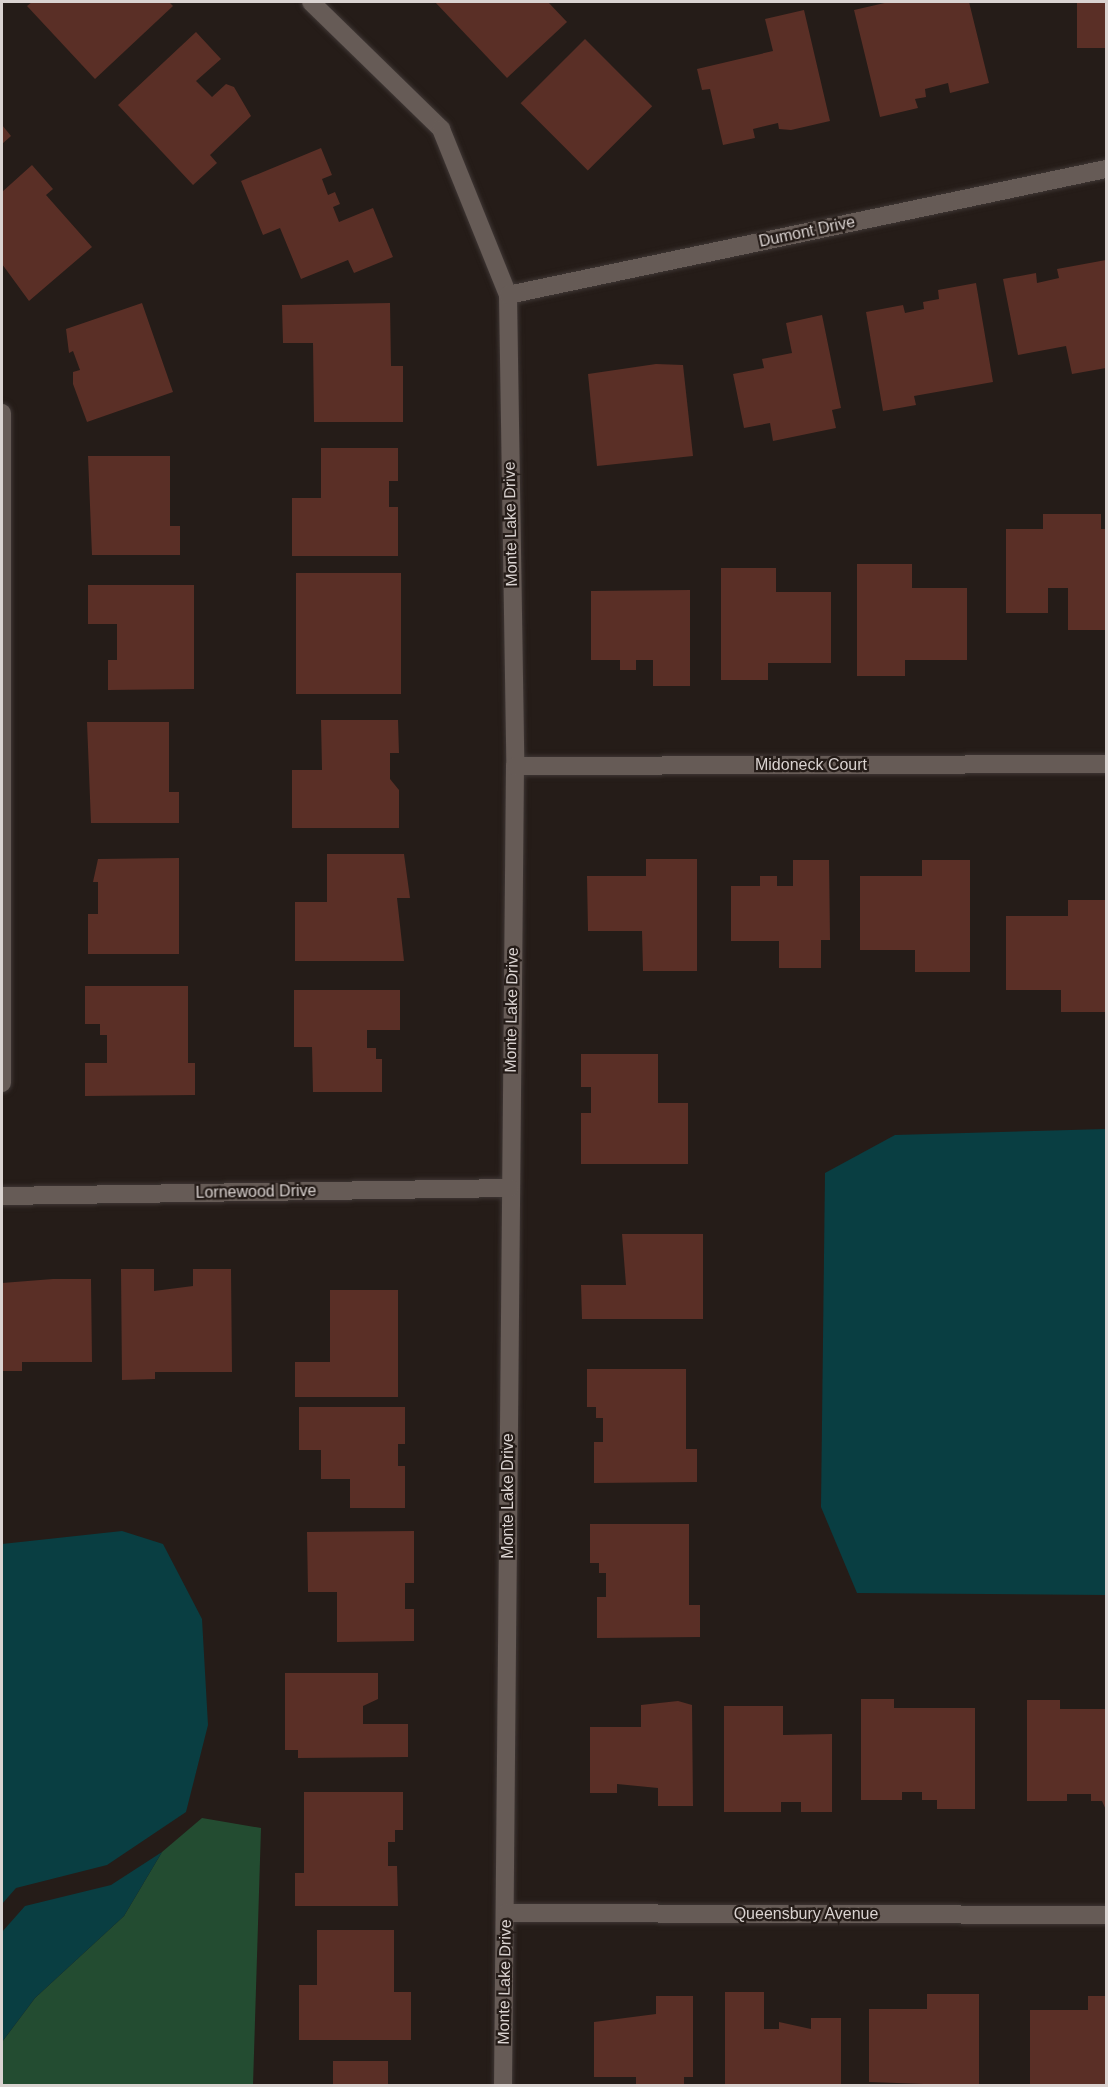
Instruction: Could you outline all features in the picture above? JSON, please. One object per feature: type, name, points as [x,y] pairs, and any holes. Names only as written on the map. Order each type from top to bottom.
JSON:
[{"type":"street","name":"Monte Lake Drive","points":[[311,2],[441,129],[508,295],[515,766],[503,2085]]},
{"type":"street","name":"Dumont Drive","points":[[508,295],[1107,169]]},
{"type":"street","points":[[2,412],[2,1083]]},
{"type":"street","name":"Midoneck Court","points":[[515,766],[1107,764]]},
{"type":"street","name":"Lornewood Drive","points":[[2,1196],[510,1188]]},
{"type":"street","name":"Queensbury Avenue","points":[[506,1913],[1107,1915]]},
{"type":"green space","points":[[202,1818],[261,1828],[253,2085],[2,2085],[2,2042],[35,1998],[124,1916],[162,1852]]},
{"type":"water","points":[[1106,1129],[1106,1595],[857,1593],[821,1507],[825,1173],[895,1135]]},
{"type":"water","points":[[122,1531],[163,1544],[202,1619],[208,1725],[186,1812],[107,1865],[16,1888],[2,1904],[2,1544]]},
{"type":"water","points":[[162,1852],[124,1916],[35,1998],[2,2042],[2,1932],[25,1906],[111,1885]]},
{"type":"building","points":[[32,2],[169,2],[173,6],[95,79],[27,6]]},
{"type":"building","points":[[435,2],[548,2],[567,22],[507,78]]},
{"type":"building","points":[[889,2],[969,2],[989,83],[950,93],[948,83],[925,89],[926,97],[915,99],[918,108],[880,117],[854,10]]},
{"type":"building","points":[[1077,2],[1106,2],[1106,48],[1077,48]]},
{"type":"building","points":[[804,10],[830,121],[791,130],[779,129],[778,123],[753,129],[755,138],[723,145],[710,89],[702,90],[697,69],[773,51],[765,19]]},
{"type":"building","points":[[196,32],[221,59],[196,81],[212,97],[226,84],[234,87],[251,116],[210,155],[217,163],[193,185],[118,105]]},
{"type":"building","points":[[585,39],[652,106],[588,171],[521,103]]},
{"type":"building","points":[[2,125],[11,136],[2,144]]},
{"type":"building","points":[[321,148],[332,175],[322,179],[328,195],[335,192],[340,204],[333,207],[339,222],[373,208],[393,257],[354,273],[348,260],[301,279],[280,228],[263,235],[241,181]]},
{"type":"building","points":[[32,165],[53,189],[46,195],[92,247],[29,301],[2,264],[2,192]]},
{"type":"building","points":[[1106,260],[1106,368],[1072,374],[1066,346],[1018,355],[1003,279],[1036,273],[1037,283],[1059,278],[1057,269]]},
{"type":"building","points":[[976,283],[993,382],[914,396],[916,405],[883,411],[866,312],[903,305],[905,313],[924,309],[923,302],[939,299],[938,290]]},
{"type":"building","points":[[142,303],[173,392],[87,422],[73,384],[73,372],[80,370],[73,351],[69,353],[66,329]]},
{"type":"building","points":[[390,303],[391,366],[403,366],[403,422],[314,422],[313,343],[283,343],[282,305]]},
{"type":"building","points":[[822,315],[841,408],[832,410],[836,428],[773,441],[770,423],[744,428],[733,374],[764,368],[762,359],[792,353],[786,323]]},
{"type":"building","points":[[656,364],[683,365],[693,456],[597,466],[588,374]]},
{"type":"building","points":[[321,448],[398,448],[398,481],[389,481],[389,507],[398,507],[398,556],[292,556],[292,498],[321,498]]},
{"type":"building","points":[[88,456],[170,456],[170,526],[180,526],[180,555],[92,555]]},
{"type":"building","points":[[1043,514],[1101,514],[1101,529],[1106,529],[1106,630],[1068,630],[1068,588],[1048,588],[1048,613],[1006,613],[1006,529],[1043,529]]},
{"type":"building","points":[[857,564],[912,564],[912,588],[967,588],[967,660],[905,660],[905,676],[857,676]]},
{"type":"building","points":[[721,568],[776,568],[776,592],[831,592],[831,663],[768,663],[768,680],[721,680]]},
{"type":"building","points":[[296,573],[401,573],[401,694],[296,694]]},
{"type":"building","points":[[88,585],[194,585],[194,689],[108,690],[108,660],[117,660],[117,624],[88,624]]},
{"type":"building","points":[[690,590],[690,686],[653,686],[653,660],[636,660],[636,670],[620,670],[620,660],[591,660],[591,591]]},
{"type":"building","points":[[321,720],[398,720],[399,753],[390,753],[390,779],[399,790],[399,828],[292,828],[292,770],[322,770]]},
{"type":"building","points":[[87,722],[169,722],[169,792],[179,792],[179,823],[91,823]]},
{"type":"building","points":[[327,854],[404,854],[410,898],[397,898],[404,961],[295,961],[295,902],[327,902]]},
{"type":"building","points":[[179,858],[179,954],[88,954],[88,914],[98,914],[98,882],[93,882],[98,859]]},
{"type":"building","points":[[646,859],[697,859],[697,971],[643,971],[642,931],[588,931],[587,876],[646,876]]},
{"type":"building","points":[[793,860],[829,860],[830,940],[821,940],[821,968],[779,968],[779,941],[731,941],[731,886],[760,886],[760,876],[777,876],[777,886],[793,886]]},
{"type":"building","points":[[922,860],[970,860],[970,972],[915,972],[915,950],[860,950],[860,876],[922,876]]},
{"type":"building","points":[[1068,900],[1106,900],[1106,1012],[1061,1012],[1061,990],[1006,990],[1006,916],[1068,916]]},
{"type":"building","points":[[85,986],[188,986],[188,1063],[195,1063],[195,1095],[85,1096],[85,1063],[107,1063],[107,1035],[100,1035],[100,1024],[85,1024]]},
{"type":"building","points":[[294,990],[400,990],[400,1030],[367,1030],[367,1048],[376,1048],[376,1059],[382,1059],[382,1092],[313,1092],[312,1047],[294,1047]]},
{"type":"building","points":[[581,1054],[658,1054],[658,1103],[688,1103],[688,1164],[581,1164],[581,1113],[591,1113],[591,1087],[581,1087]]},
{"type":"building","points":[[622,1234],[703,1234],[703,1319],[582,1319],[581,1285],[626,1285]]},
{"type":"building","points":[[121,1269],[154,1269],[154,1291],[193,1286],[193,1269],[231,1269],[232,1372],[155,1372],[155,1379],[122,1380]]},
{"type":"building","points":[[91,1279],[92,1362],[22,1362],[22,1371],[2,1371],[2,1283]]},
{"type":"building","points":[[330,1290],[398,1290],[398,1397],[295,1397],[295,1362],[330,1362]]},
{"type":"building","points":[[587,1369],[686,1369],[686,1449],[697,1449],[697,1482],[594,1483],[594,1442],[603,1442],[603,1418],[596,1418],[596,1407],[587,1407]]},
{"type":"building","points":[[299,1407],[405,1407],[405,1444],[398,1444],[398,1466],[405,1466],[405,1508],[350,1508],[350,1479],[321,1479],[321,1450],[299,1450]]},
{"type":"building","points":[[590,1524],[689,1524],[689,1605],[700,1605],[700,1637],[597,1638],[597,1597],[606,1597],[606,1573],[599,1573],[599,1563],[590,1563]]},
{"type":"building","points":[[414,1531],[414,1583],[405,1583],[405,1609],[414,1609],[414,1641],[337,1642],[337,1592],[308,1592],[307,1532]]},
{"type":"building","points":[[285,1673],[378,1673],[378,1699],[363,1706],[363,1724],[408,1724],[408,1757],[298,1758],[298,1750],[285,1750]]},
{"type":"building","points":[[861,1699],[894,1699],[894,1708],[975,1708],[975,1809],[937,1809],[937,1800],[922,1800],[922,1792],[902,1792],[902,1800],[861,1800]]},
{"type":"building","points":[[1027,1700],[1060,1700],[1060,1709],[1106,1709],[1106,1810],[1102,1801],[1091,1801],[1091,1794],[1067,1794],[1067,1801],[1027,1801]]},
{"type":"building","points":[[678,1701],[692,1705],[693,1806],[658,1806],[658,1788],[617,1784],[617,1793],[590,1793],[590,1727],[641,1727],[641,1705]]},
{"type":"building","points":[[724,1706],[783,1706],[783,1735],[832,1734],[832,1812],[801,1812],[801,1802],[781,1802],[781,1812],[724,1812]]},
{"type":"building","points":[[304,1792],[403,1792],[403,1830],[395,1830],[395,1842],[388,1842],[388,1866],[397,1866],[398,1906],[295,1906],[295,1873],[304,1873]]},
{"type":"building","points":[[317,1930],[394,1930],[394,1992],[411,1992],[411,2040],[299,2040],[299,1985],[317,1985]]},
{"type":"building","points":[[725,1992],[764,1992],[764,2029],[779,2029],[779,2022],[811,2029],[811,2018],[841,2018],[841,2086],[725,2084]]},
{"type":"building","points":[[927,1994],[979,1994],[979,2086],[869,2082],[869,2009],[927,2009]]},
{"type":"building","points":[[656,1996],[693,1996],[693,2077],[684,2077],[684,2086],[636,2086],[636,2077],[594,2077],[594,2022],[656,2014]]},
{"type":"building","points":[[1088,1996],[1106,1996],[1106,2086],[1030,2084],[1030,2010],[1088,2010]]},
{"type":"building","points":[[333,2061],[388,2061],[388,2086],[333,2086]]}]
